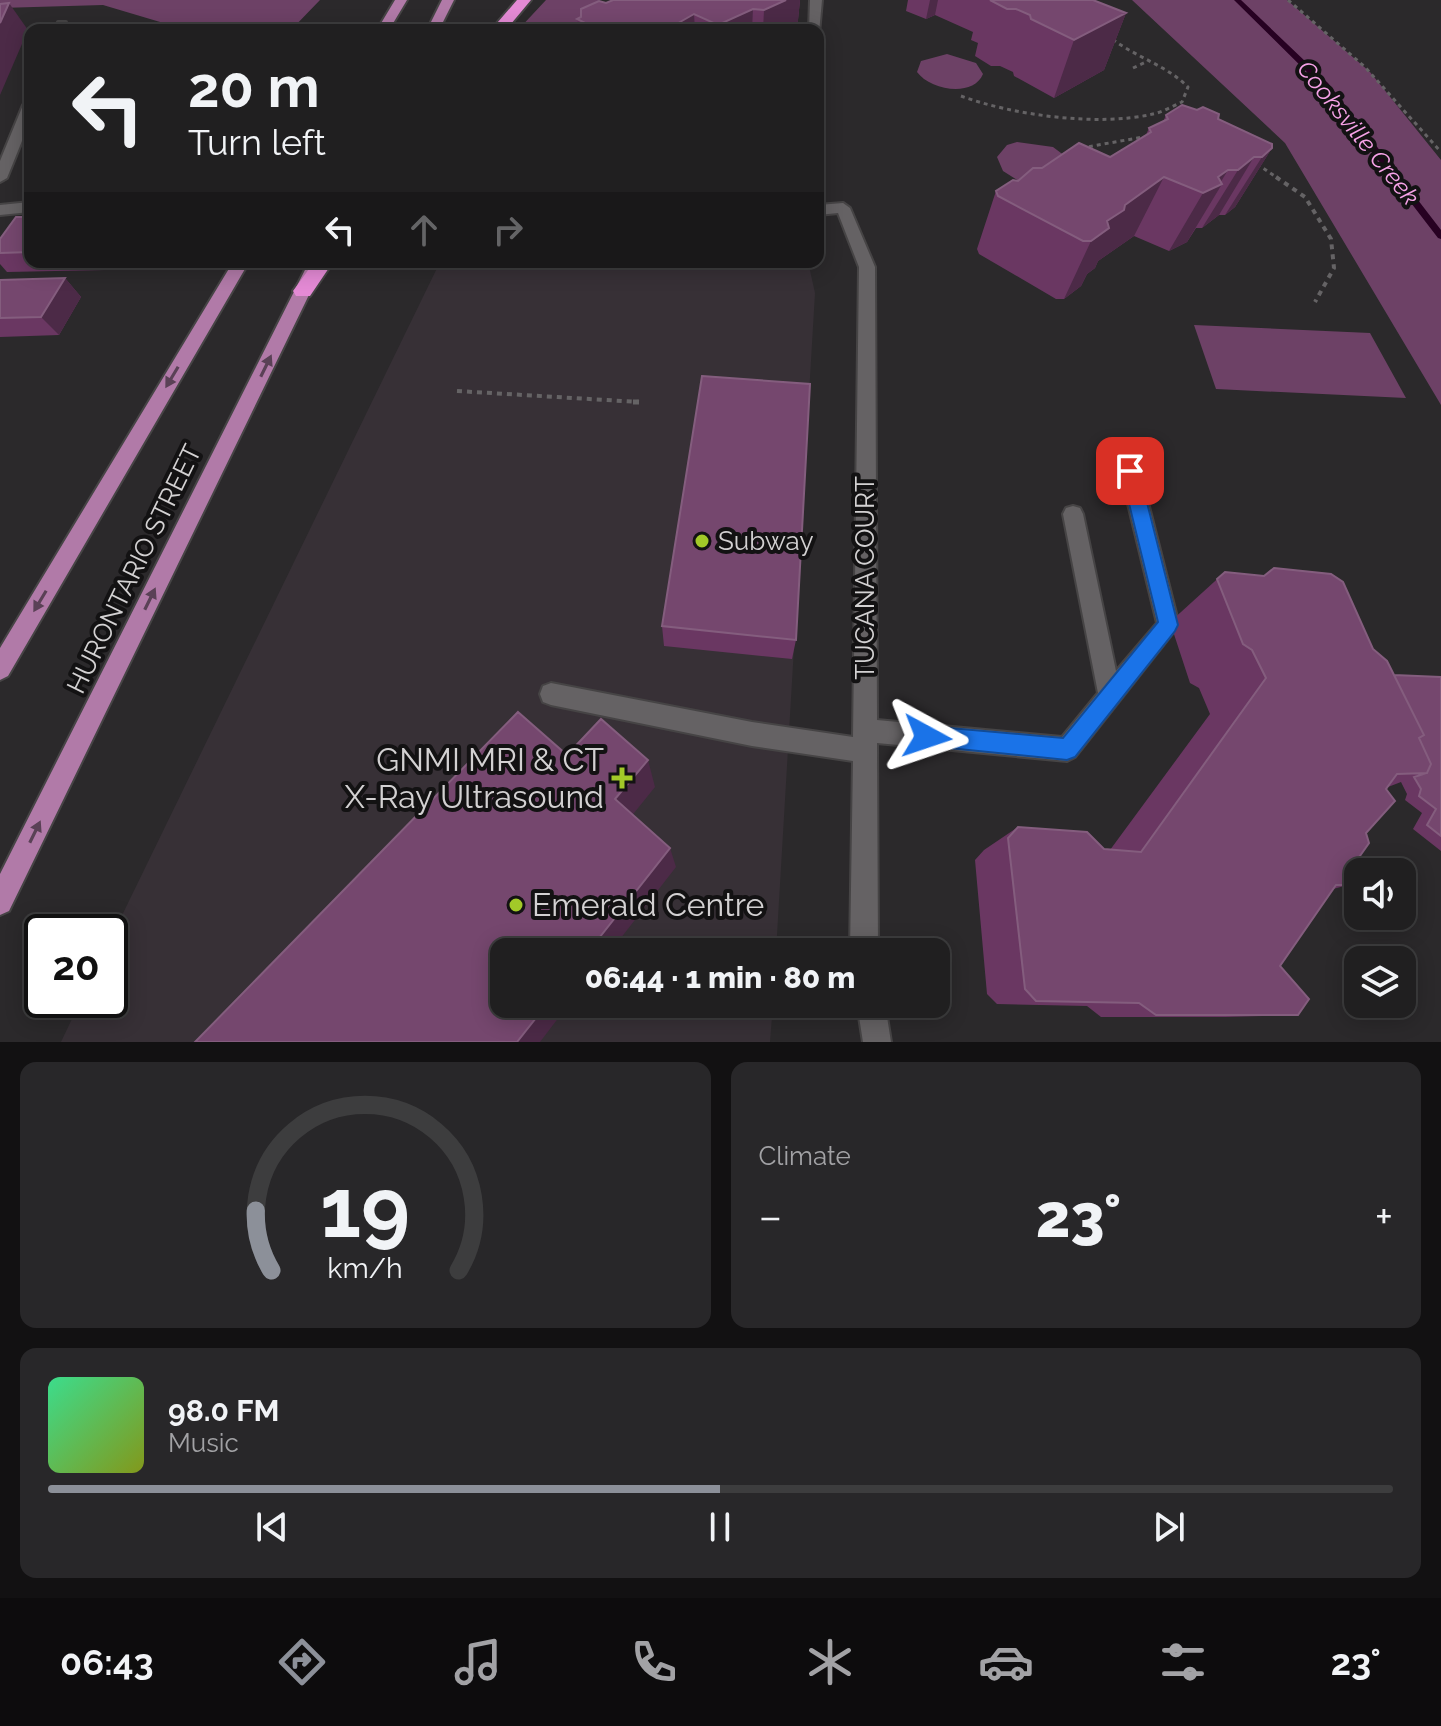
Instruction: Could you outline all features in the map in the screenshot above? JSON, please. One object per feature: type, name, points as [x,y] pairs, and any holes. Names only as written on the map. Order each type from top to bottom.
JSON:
[{"type":"highway","points":[[503,24],[524,0]]},
{"type":"highway","points":[[303,291],[320,268]]},
{"type":"main road","points":[[387,24],[401,0]]},
{"type":"main road","points":[[436,24],[448,0]]},
{"type":"main road","name":"HURONTARIO STREET","points":[[0,669],[237,268]]},
{"type":"main road","name":"HURONTARIO STREET","points":[[0,902],[314,268]]},
{"type":"street","points":[[815,24],[816,0]]},
{"type":"street","points":[[0,178],[24,120]]},
{"type":"street","points":[[0,210],[24,208]]},
{"type":"street","name":"TUCANA COURT","points":[[824,210],[843,208],[867,267],[864,938]]},
{"type":"street","points":[[551,694],[752,734],[1067,749],[1168,625],[1130,471]]},
{"type":"street","points":[[1073,514],[1110,697]]},
{"type":"street","points":[[873,1018],[877,1042]]},
{"type":"path","points":[[1288,0],[1365,67],[1441,152]]},
{"type":"path","points":[[961,96],[997,109],[1109,120],[1155,114],[1182,102],[1188,87],[1175,74],[1131,54],[1107,35]]},
{"type":"path","points":[[1133,68],[1147,62]]},
{"type":"path","points":[[1072,150],[1119,139],[1159,135]]},
{"type":"path","points":[[1246,157],[1305,197],[1331,239],[1334,268],[1315,302]]},
{"type":"path","points":[[457,391],[639,402]]},
{"type":"shaded area","points":[[0,0],[320,0],[297,24],[167,24],[103,5],[0,8]]},
{"type":"shaded area","points":[[546,0],[599,0],[578,24],[524,24]]},
{"type":"shaded area","points":[[1132,0],[1287,0],[1370,72],[1441,160],[1441,405],[1285,143]]},
{"type":"shaded area","points":[[947,54],[976,63],[983,74],[978,82],[961,89],[951,89],[931,83],[917,72],[921,61]]},
{"type":"shaded area","points":[[1017,142],[1053,147],[1069,159],[1019,181],[1003,171],[997,157],[1007,145]]},
{"type":"shaded area","points":[[437,268],[809,268],[815,293],[777,938],[490,938],[490,1018],[772,1018],[770,1042],[61,1042],[72,1018],[128,1018],[128,914],[123,914]]},
{"type":"shaded area","points":[[1194,325],[1370,333],[1406,398],[1216,389]]},
{"type":"building","points":[[613,0],[786,0],[764,10],[753,9],[720,24],[694,14],[676,24],[587,24],[577,19],[581,17],[581,9],[599,1],[606,3]]},
{"type":"building","points":[[990,0],[1093,0],[1126,13],[1074,40],[1031,19],[1030,15],[1007,9]]},
{"type":"building","points":[[9,3],[0,23],[0,4]]},
{"type":"building","points":[[1182,105],[1197,110],[1203,107],[1219,114],[1218,119],[1272,144],[1272,148],[1238,170],[1228,170],[1218,177],[1222,184],[1203,193],[1164,177],[1125,205],[1124,210],[1107,221],[1109,228],[1091,241],[1083,241],[998,196],[996,191],[1013,180],[1018,181],[1033,168],[1042,168],[1079,143],[1110,157],[1151,132],[1149,128],[1168,119],[1166,115]]},
{"type":"building","points":[[16,217],[24,217],[24,252],[0,253],[0,239]]},
{"type":"building","points":[[65,278],[41,317],[0,318],[0,280]]},
{"type":"building","points":[[702,376],[810,384],[796,640],[662,626]]},
{"type":"building","points":[[1274,568],[1331,574],[1343,582],[1373,649],[1387,661],[1424,735],[1419,738],[1431,764],[1427,773],[1397,774],[1386,789],[1395,801],[1366,833],[1369,843],[1358,858],[1344,858],[1344,885],[1336,885],[1280,966],[1309,999],[1298,1015],[1156,1015],[1139,1003],[1036,1001],[1025,989],[1008,838],[1018,827],[1087,832],[1104,849],[1141,852],[1266,678],[1252,650],[1243,644],[1217,579],[1225,572],[1264,576]]},
{"type":"building","points":[[1394,675],[1441,677],[1441,836],[1427,825],[1436,809],[1419,796],[1421,789],[1414,777],[1427,773],[1431,764],[1419,738],[1424,735]]},
{"type":"building","name":"Emerald Centre","points":[[518,712],[567,755],[601,719],[648,760],[615,799],[670,848],[599,938],[490,938],[490,1018],[536,1018],[517,1042],[195,1042]]},
{"type":"waterway","name":"Cooksville Creek","points":[[1237,0],[1325,85],[1441,236]]},
{"type":"place","name":"Subway","points":[[702,541]]},
{"type":"place","name":"GNMI MRI & CT X-Ray Ultrasound","points":[[622,778]]},
{"type":"place","name":"Emerald Centre","points":[[516,905]]},
{"type":"route","points":[[927,737],[1067,749],[1168,625],[1130,471]]}]
